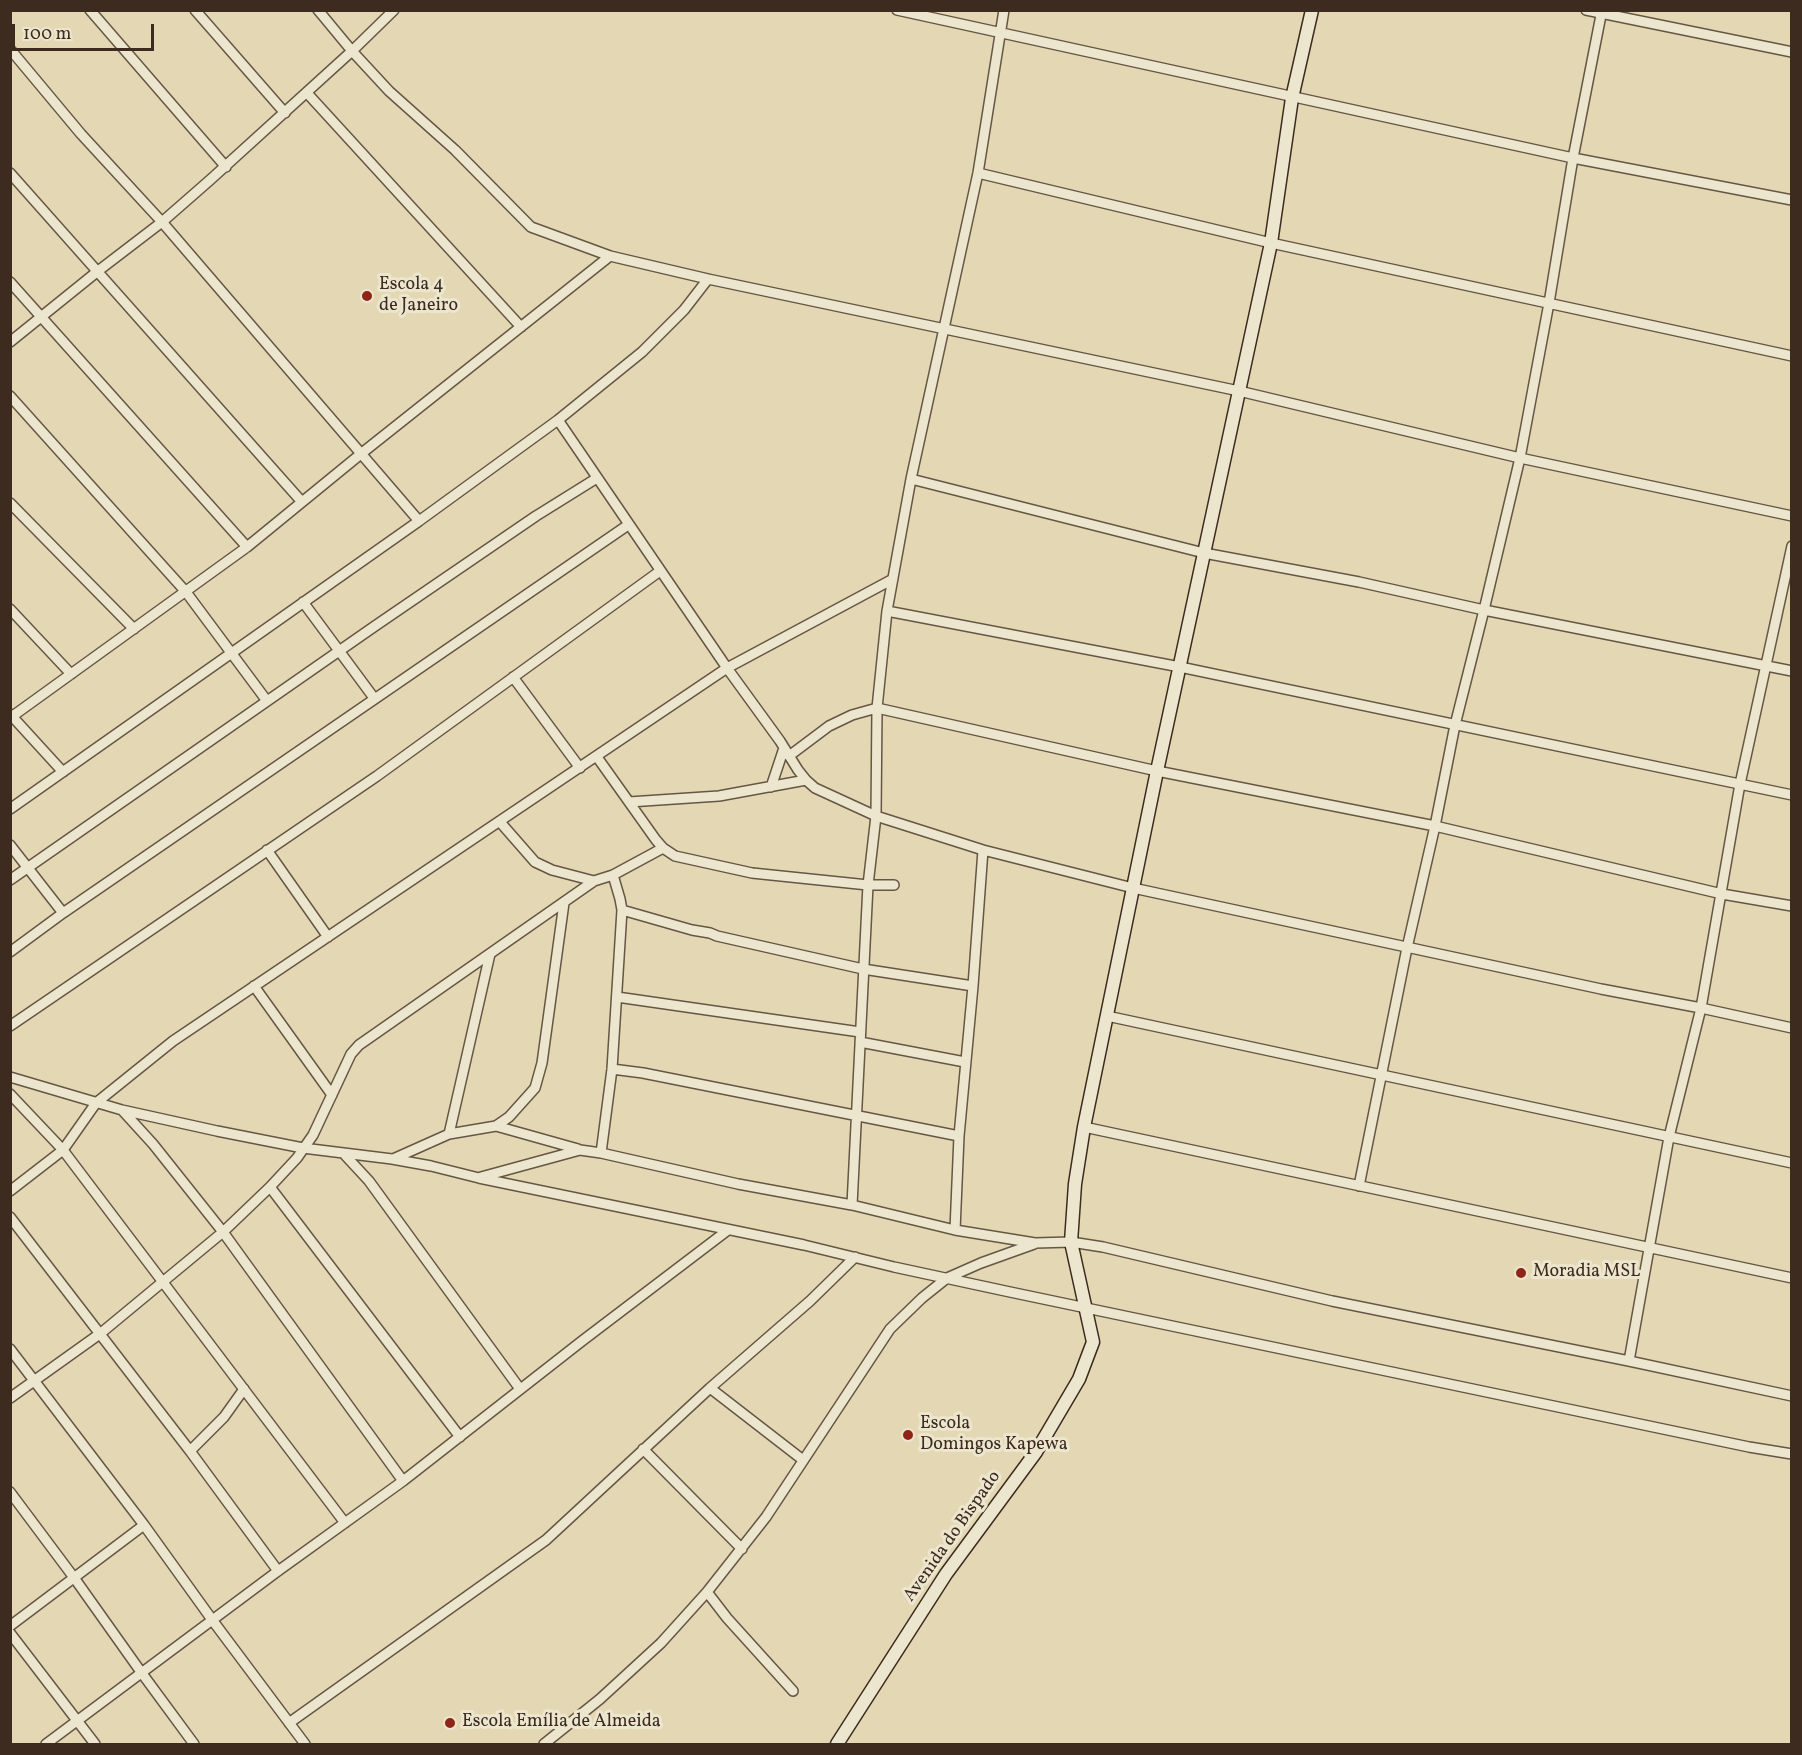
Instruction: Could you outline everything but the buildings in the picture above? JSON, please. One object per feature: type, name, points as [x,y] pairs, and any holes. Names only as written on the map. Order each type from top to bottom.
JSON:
[{"type":"main road","name":"Avenida do Bispado","points":[[837,1744],[946,1574],[1036,1452],[1079,1379],[1093,1342],[1071,1242],[1075,1184],[1084,1127],[1157,771],[1271,243],[1292,98],[1312,10]]},
{"type":"street","points":[[90,10],[226,167]]},
{"type":"street","points":[[195,10],[285,113]]},
{"type":"street","points":[[318,10],[388,91],[454,150],[531,226],[610,256],[708,279],[1239,391],[1520,458],[1791,516]]},
{"type":"street","points":[[10,342],[162,222],[226,167],[394,10]]},
{"type":"street","points":[[897,10],[1573,158],[1791,200]]},
{"type":"street","points":[[852,1205],[868,885],[876,816],[877,708],[887,611],[911,479],[978,173],[1004,10]]},
{"type":"street","points":[[1586,10],[1791,52]]},
{"type":"street","points":[[1359,1186],[1455,725],[1520,458],[1573,158],[1602,12]]},
{"type":"street","points":[[10,49],[81,134],[162,222],[419,521]]},
{"type":"street","points":[[307,93],[521,327]]},
{"type":"street","points":[[10,173],[302,502]]},
{"type":"street","points":[[978,173],[1271,243],[1791,356]]},
{"type":"street","points":[[63,772],[11,716],[247,547],[610,256]]},
{"type":"street","points":[[10,809],[419,521],[558,420],[642,352],[684,310],[708,279]]},
{"type":"street","points":[[10,282],[247,547]]},
{"type":"street","points":[[10,396],[186,592],[267,701]]},
{"type":"street","points":[[558,420],[727,668],[806,780],[815,788],[876,816],[983,850],[1133,888],[1791,1028]]},
{"type":"street","points":[[10,880],[340,650],[536,516],[597,478]]},
{"type":"street","points":[[911,479],[1204,553],[1359,582],[1484,610],[1791,671]]},
{"type":"street","points":[[10,503],[134,628]]},
{"type":"street","points":[[10,952],[374,698],[628,525]]},
{"type":"street","points":[[1629,1361],[1670,1137],[1701,1008],[1740,784],[1791,546]]},
{"type":"street","points":[[10,1026],[376,776],[660,571]]},
{"type":"street","points":[[10,1191],[63,1150],[96,1102],[173,1041],[727,668],[893,579]]},
{"type":"street","points":[[303,602],[374,698]]},
{"type":"street","points":[[10,609],[71,674]]},
{"type":"street","points":[[887,611],[1180,667],[1791,795]]},
{"type":"street","points":[[513,677],[580,768]]},
{"type":"street","points":[[771,787],[787,752],[829,726],[852,715],[877,708],[1157,771],[1435,826],[1722,894],[1791,906]]},
{"type":"street","points":[[597,757],[663,848],[675,856],[752,873],[868,885],[894,885]]},
{"type":"street","points":[[629,802],[702,798],[806,780]]},
{"type":"street","points":[[500,822],[535,862],[552,870],[594,881]]},
{"type":"street","points":[[10,845],[63,913]]},
{"type":"street","points":[[10,1398],[101,1333],[223,1232],[270,1187],[297,1158],[313,1135],[351,1054],[359,1045],[594,881],[613,875],[663,848]]},
{"type":"street","points":[[267,850],[328,937]]},
{"type":"street","points":[[955,1230],[959,1136],[983,850]]},
{"type":"street","points":[[601,1153],[612,1069],[622,910],[613,875]]},
{"type":"street","points":[[392,1159],[449,1134],[496,1126],[509,1117],[535,1088],[542,1063],[564,903]]},
{"type":"street","points":[[622,910],[692,930],[863,969],[973,986]]},
{"type":"street","points":[[449,1134],[490,954]]},
{"type":"street","points":[[254,986],[332,1095]]},
{"type":"street","points":[[617,997],[860,1037],[965,1062]]},
{"type":"street","points":[[1107,1016],[1791,1162]]},
{"type":"street","points":[[612,1069],[643,1073],[959,1136]]},
{"type":"street","points":[[13,1080],[122,1110],[303,1148],[431,1166],[1086,1308],[1791,1454]]},
{"type":"street","points":[[10,1094],[63,1150],[345,1523]]},
{"type":"street","points":[[122,1110],[153,1144],[223,1232],[403,1481]]},
{"type":"street","points":[[496,1126],[580,1150],[738,1184],[852,1205],[955,1230],[1035,1243],[1071,1242],[1103,1247],[1332,1301],[1791,1396]]},
{"type":"street","points":[[1084,1127],[1791,1278]]},
{"type":"street","points":[[479,1178],[580,1150]]},
{"type":"street","points":[[344,1154],[369,1181],[520,1389]]},
{"type":"street","points":[[270,1187],[460,1437]]},
{"type":"street","points":[[10,1217],[190,1450],[278,1571]]},
{"type":"street","points":[[46,1744],[403,1481],[728,1230]]},
{"type":"street","points":[[544,1744],[556,1741],[660,1643],[707,1592],[766,1517],[890,1329],[947,1278],[1035,1243]]},
{"type":"street","points":[[289,1723],[546,1540],[710,1388],[810,1301],[855,1257]]},
{"type":"street","points":[[10,1349],[144,1525],[305,1744]]},
{"type":"street","points":[[710,1388],[803,1460]]},
{"type":"street","points":[[190,1450],[224,1417],[244,1389]]},
{"type":"street","points":[[643,1449],[742,1549]]},
{"type":"street","points":[[10,1492],[194,1744]]},
{"type":"street","points":[[10,1626],[144,1525]]},
{"type":"street","points":[[707,1592],[727,1618],[793,1691]]},
{"type":"street","points":[[10,1633],[95,1744]]},
{"type":"place","name":"Escola 4 de Janeiro","points":[[367,296]]},
{"type":"place","name":"Moradia MSL","points":[[1521,1273]]},
{"type":"place","name":"Escola Domingos Kapewa","points":[[908,1435]]},
{"type":"place","name":"Escola Emília de Almeida","points":[[450,1723]]}]
